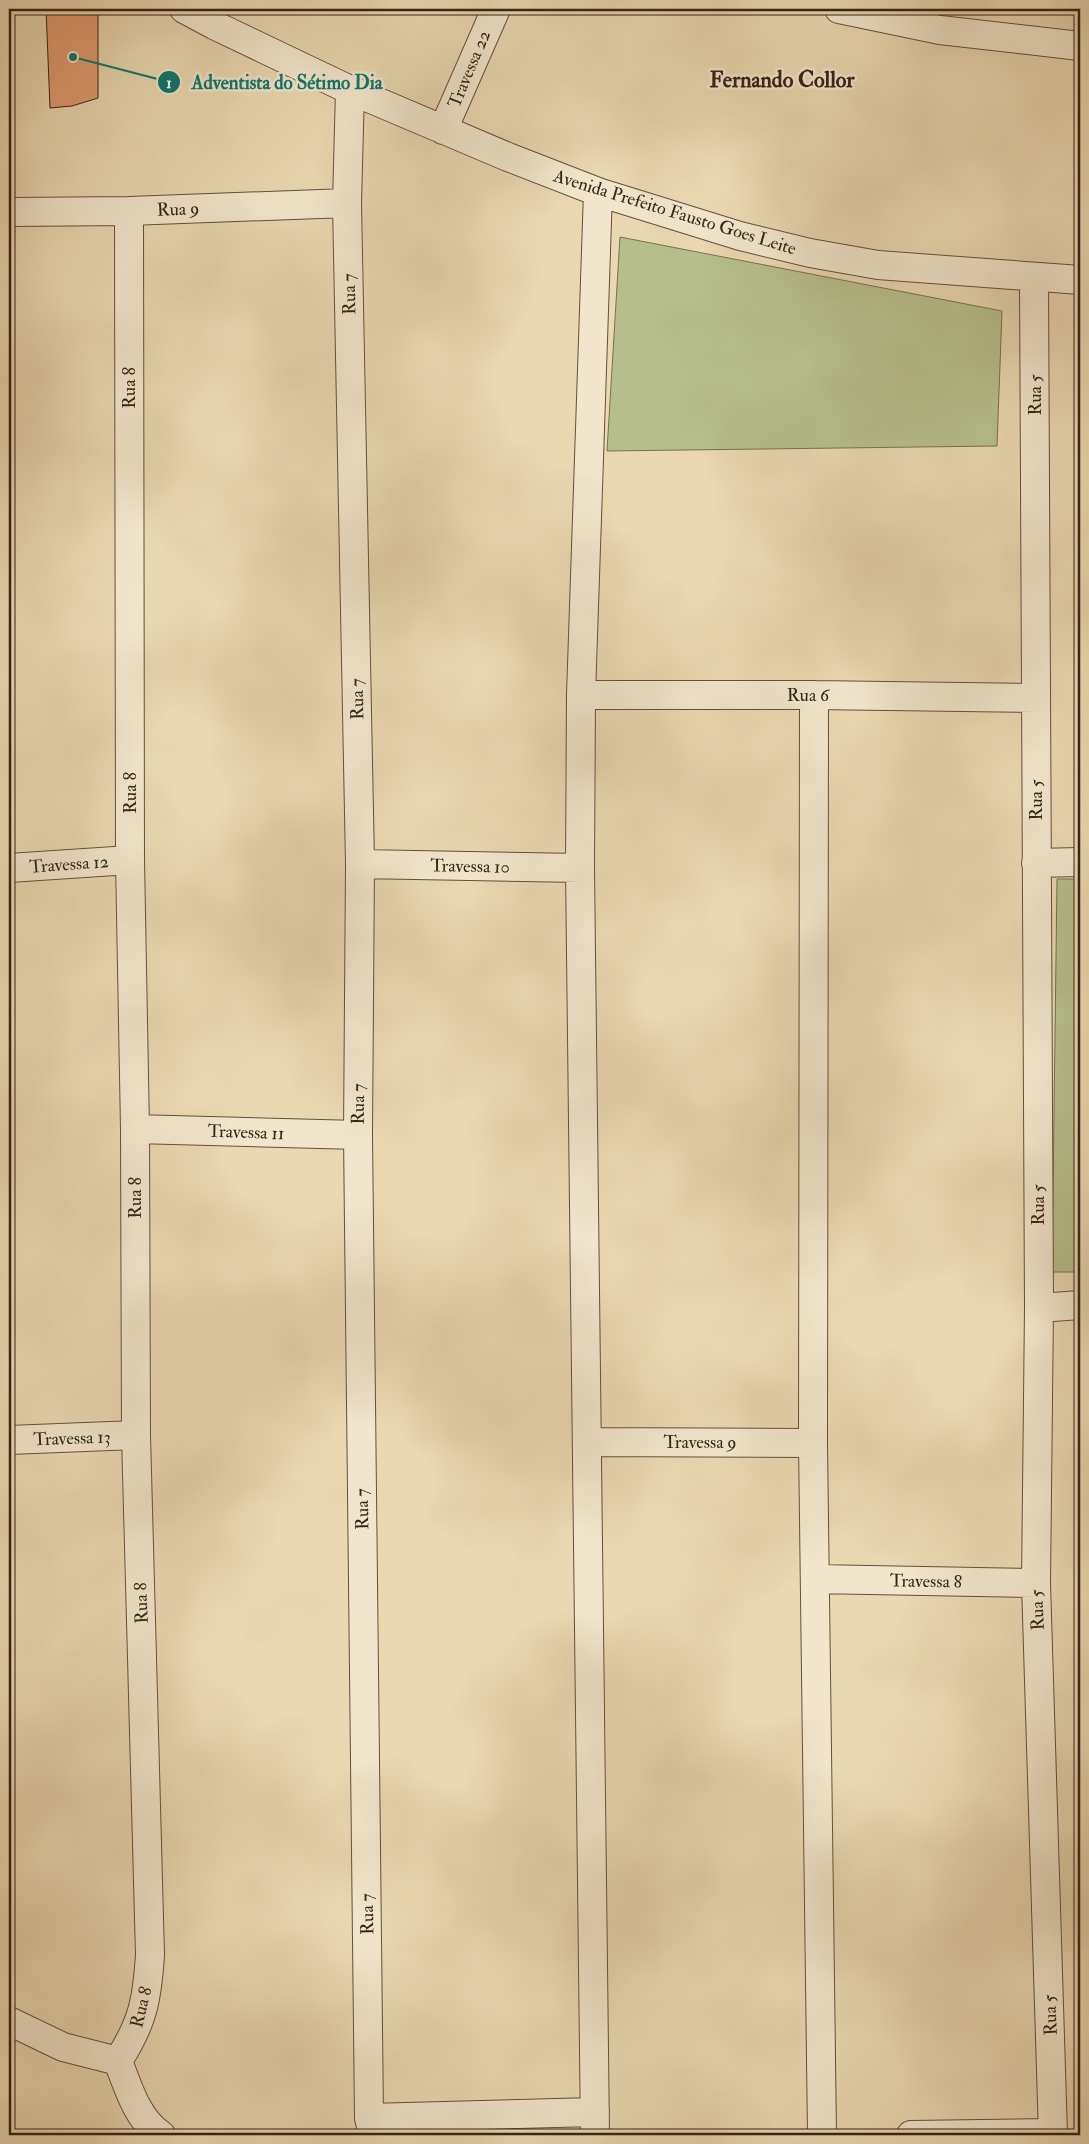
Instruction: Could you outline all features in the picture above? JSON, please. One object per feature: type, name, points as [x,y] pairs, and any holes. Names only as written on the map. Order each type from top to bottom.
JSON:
[{"type":"street","name":"Avenida Prefeito Fausto Goes Leite","points":[[184,9],[350,90],[443,130],[598,192],[740,236],[810,253],[878,265],[1080,280]]},
{"type":"street","name":"Travessa 22","points":[[443,130],[496,9]]},
{"type":"street","points":[[839,9],[940,30],[1080,46]]},
{"type":"street","name":"Rua 7","points":[[350,90],[347,204],[360,864],[358,1134],[371,2126],[595,2124],[580,868],[580,695],[598,192]]},
{"type":"street","name":"Rua 9","points":[[9,212],[129,211],[347,204]]},
{"type":"street","name":"Rua 8","points":[[118,2061],[141,2019],[146,2002],[150,1955],[136,1435],[135,1128],[130,860],[129,211]]},
{"type":"street","name":"Rua 5","points":[[912,2135],[1053,2134],[1036,1583],[1039,1308],[1034,277]]},
{"type":"street","name":"Rua 6","points":[[580,695],[814,695],[1036,698]]},
{"type":"street","points":[[814,695],[813,1443],[822,2135]]},
{"type":"street","name":"Travessa 12","points":[[9,868],[130,860]]},
{"type":"street","points":[[1036,863],[1080,862]]},
{"type":"street","name":"Travessa 10","points":[[360,864],[580,868]]},
{"type":"street","name":"Travessa 11","points":[[135,1128],[358,1134]]},
{"type":"street","points":[[1039,1308],[1080,1306]]},
{"type":"street","name":"Travessa 13","points":[[9,1440],[136,1435]]},
{"type":"street","name":"Travessa 9","points":[[587,1442],[813,1443]]},
{"type":"street","name":"Travessa 8","points":[[815,1579],[1036,1583]]},
{"type":"street","points":[[9,2020],[63,2047],[118,2061],[140,2111],[152,2128],[161,2135]]},
{"type":"green space","points":[[620,237],[1002,311],[997,446],[607,451]]},
{"type":"green space","points":[[1057,879],[1080,879],[1080,1272],[1052,1272]]},
{"type":"building","points":[[46,9],[89,9],[98,15],[98,98],[72,106],[50,108]]},
{"type":"place","name":"Adventista do Sétimo Dia","points":[[73,57]]},
{"type":"district","name":"Fernando Collor","points":[[782,79]]}]
